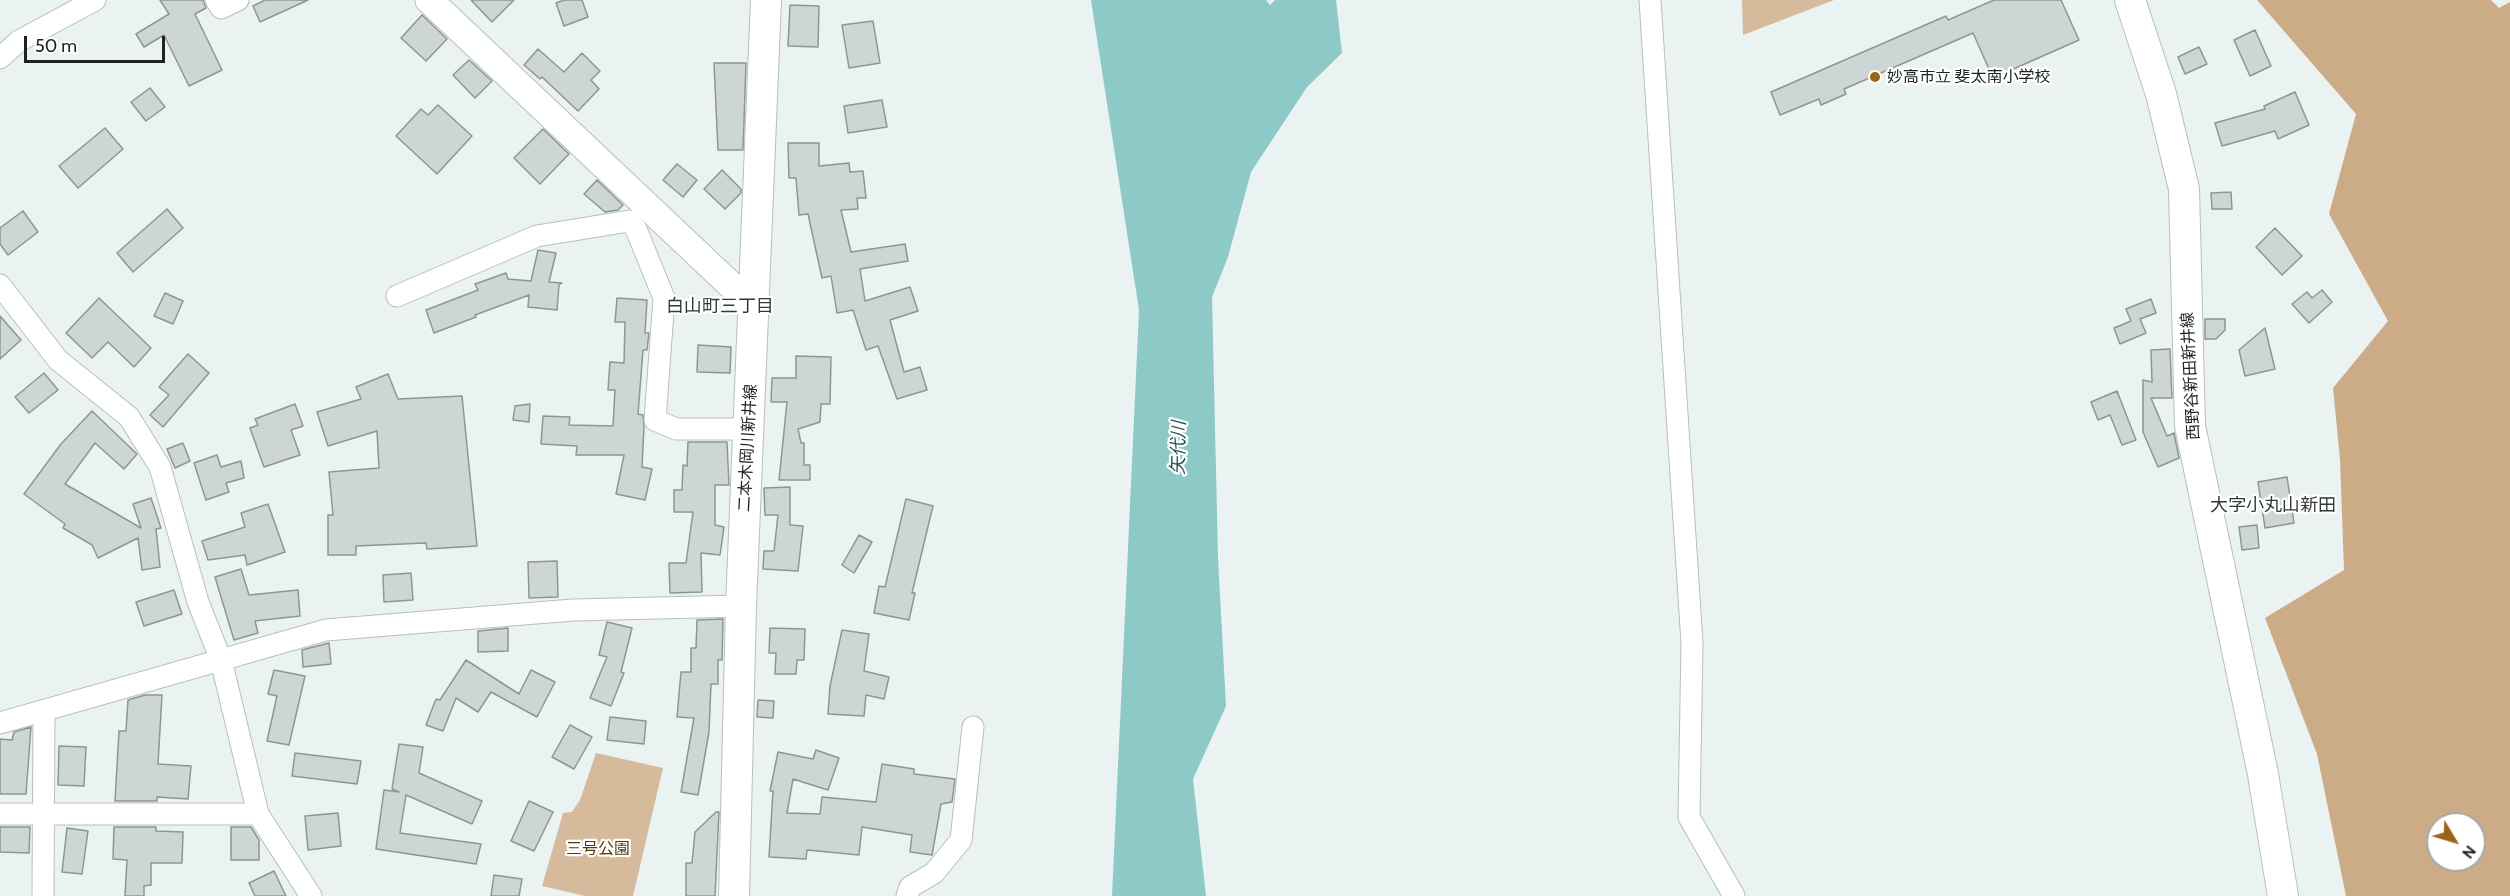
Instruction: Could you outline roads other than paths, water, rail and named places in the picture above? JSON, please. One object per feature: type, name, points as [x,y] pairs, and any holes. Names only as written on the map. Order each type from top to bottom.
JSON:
[{"type":"main road","name":"二本木岡川新井線","points":[[734,896],[741,606],[766,0]]},
{"type":"main road","name":"西野谷新田新井線","points":[[2130,0],[2161,94],[2184,189],[2190,426],[2263,774],[2283,896]]},
{"type":"street","points":[[0,58],[19,41],[95,0]]},
{"type":"street","points":[[216,0],[221,8],[238,0]]},
{"type":"street","points":[[429,0],[637,212],[754,307]]},
{"type":"street","points":[[1650,0],[1692,643],[1689,817],[1734,896]]},
{"type":"street","points":[[397,296],[537,236],[637,212]]},
{"type":"street","points":[[637,212],[636,229],[664,298],[655,420],[676,429],[748,429]]},
{"type":"street","points":[[0,285],[58,360],[129,417],[160,467],[198,602],[221,660],[258,814],[311,896]]},
{"type":"street","points":[[0,723],[326,630],[573,610],[741,606]]},
{"type":"street","points":[[43,896],[44,711]]},
{"type":"street","points":[[907,896],[910,887],[934,873],[961,840],[973,727]]},
{"type":"street","points":[[0,814],[258,814]]},
{"type":"water","name":"矢代川","points":[[1091,0],[1266,0],[1270,5],[1275,0],[1336,0],[1342,53],[1307,87],[1251,172],[1228,257],[1212,297],[1218,559],[1226,706],[1193,779],[1206,896],[1112,896],[1139,310]]},
{"type":"place","name":"妙高市立 斐太南小学校","points":[[1875,77]]},
{"type":"district","name":"白山町三丁目","points":[[720,307]]},
{"type":"district","name":"大字小丸山新田","points":[[2273,506]]},
{"type":"park label","name":"三号公園","points":[[598,849]]}]
